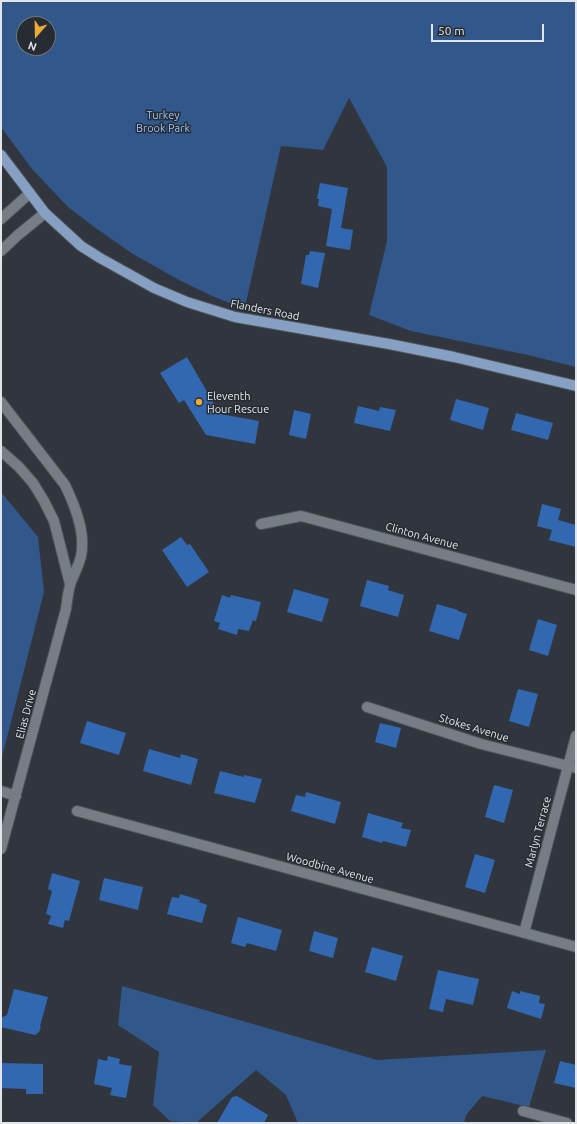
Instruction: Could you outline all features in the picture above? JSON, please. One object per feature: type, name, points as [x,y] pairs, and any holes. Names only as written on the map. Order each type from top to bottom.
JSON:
[{"type":"main road","name":"Flanders Road","points":[[1,154],[45,212],[81,246],[154,288],[197,306],[235,317],[454,357],[576,386]]},
{"type":"street","points":[[1,219],[30,193]]},
{"type":"street","points":[[1,251],[45,212]]},
{"type":"street","name":"Elias Drive","points":[[1,402],[65,485],[72,500],[80,526],[82,546],[81,556],[70,584],[66,609],[1,849]]},
{"type":"street","name":"Elias Drive","points":[[1,451],[24,472],[44,501],[56,528],[70,584]]},
{"type":"street","name":"Clinton Avenue","points":[[261,524],[301,516],[576,590]]},
{"type":"street","name":"Stokes Avenue","points":[[367,707],[481,744],[572,767]]},
{"type":"street","name":"Marlyn Terrace","points":[[524,933],[572,767],[576,736]]},
{"type":"street","points":[[1,791],[16,796]]},
{"type":"street","name":"Woodbine Avenue","points":[[78,811],[576,947]]},
{"type":"street","points":[[523,1111],[567,1123]]},
{"type":"green space","name":"Turkey Brook Park","points":[[1,1],[576,1],[576,367],[528,355],[411,331],[369,315],[387,241],[387,167],[349,98],[323,150],[281,146],[245,307],[237,306],[212,296],[179,280],[133,254],[68,207],[32,169],[1,127]]},
{"type":"green space","points":[[1,492],[38,537],[44,592],[1,761]]},
{"type":"green space","points":[[122,986],[377,1060],[546,1050],[529,1107],[482,1096],[466,1115],[464,1123],[298,1123],[286,1095],[256,1070],[196,1123],[170,1121],[153,1105],[159,1052],[118,1025]]},
{"type":"building","points":[[320,183],[348,188],[341,228],[353,230],[350,250],[326,246],[332,209],[318,206],[319,199],[317,199]]},
{"type":"building","points":[[310,251],[325,253],[318,288],[301,284],[306,255],[309,255]]},
{"type":"building","name":"Eleventh Hour Rescue","points":[[187,357],[220,414],[259,421],[255,444],[206,435],[184,400],[179,403],[160,373]]},
{"type":"building","points":[[456,399],[489,408],[483,430],[450,420]]},
{"type":"building","points":[[358,406],[379,411],[380,407],[396,410],[390,431],[354,423]]},
{"type":"building","points":[[294,410],[311,414],[306,439],[289,435]]},
{"type":"building","points":[[516,413],[553,423],[548,440],[511,430]]},
{"type":"building","points":[[542,504],[561,509],[558,520],[576,525],[576,547],[549,540],[552,530],[537,526]]},
{"type":"building","points":[[181,537],[187,545],[190,544],[209,572],[187,587],[162,550]]},
{"type":"building","points":[[367,580],[389,586],[388,590],[404,595],[398,617],[360,606]]},
{"type":"building","points":[[294,589],[329,599],[322,622],[287,612]]},
{"type":"building","points":[[222,595],[230,598],[231,595],[261,602],[256,621],[253,620],[249,631],[238,629],[237,635],[218,629],[220,623],[214,621]]},
{"type":"building","points":[[437,604],[467,614],[459,640],[429,631]]},
{"type":"building","points":[[538,619],[557,625],[548,656],[529,650]]},
{"type":"building","points":[[518,689],[538,694],[529,727],[509,721]]},
{"type":"building","points":[[87,721],[126,733],[119,755],[80,743]]},
{"type":"building","points":[[380,723],[401,728],[396,748],[375,742]]},
{"type":"building","points":[[149,749],[180,758],[181,754],[198,759],[191,785],[143,771]]},
{"type":"building","points":[[220,771],[244,777],[244,775],[262,779],[255,803],[214,793]]},
{"type":"building","points":[[494,785],[513,790],[504,823],[485,817]]},
{"type":"building","points":[[306,792],[341,802],[335,824],[291,811],[296,795],[305,797]]},
{"type":"building","points":[[368,813],[403,823],[401,828],[411,830],[406,847],[383,841],[382,843],[362,837]]},
{"type":"building","points":[[475,854],[495,860],[485,893],[465,887]]},
{"type":"building","points":[[52,873],[80,881],[69,921],[65,920],[63,928],[48,924],[51,916],[46,914],[52,891],[48,889]]},
{"type":"building","points":[[104,878],[143,887],[138,910],[99,900]]},
{"type":"building","points":[[180,894],[200,900],[199,902],[207,905],[202,923],[167,914],[172,897],[179,898]]},
{"type":"building","points":[[238,917],[282,930],[276,951],[247,943],[245,947],[231,943]]},
{"type":"building","points":[[314,931],[338,938],[333,958],[309,951]]},
{"type":"building","points":[[372,947],[403,956],[396,981],[365,972]]},
{"type":"building","points":[[438,970],[479,979],[473,1005],[446,999],[443,1012],[429,1009]]},
{"type":"building","points":[[14,989],[48,997],[40,1026],[41,1027],[39,1032],[35,1035],[1,1027],[1,1018],[7,1015]]},
{"type":"building","points":[[512,991],[520,994],[520,991],[540,996],[539,1003],[545,1004],[541,1019],[507,1008]]},
{"type":"building","points":[[108,1056],[120,1059],[119,1064],[132,1066],[126,1098],[110,1095],[112,1088],[94,1084],[98,1059],[107,1061]]},
{"type":"building","points":[[560,1061],[576,1065],[576,1088],[554,1083]]},
{"type":"building","points":[[1,1063],[43,1064],[43,1094],[26,1094],[26,1089],[1,1088]]},
{"type":"building","points":[[237,1096],[268,1115],[264,1123],[217,1123],[232,1097]]},
{"type":"place","name":"Eleventh Hour Rescue","points":[[199,402]]}]
